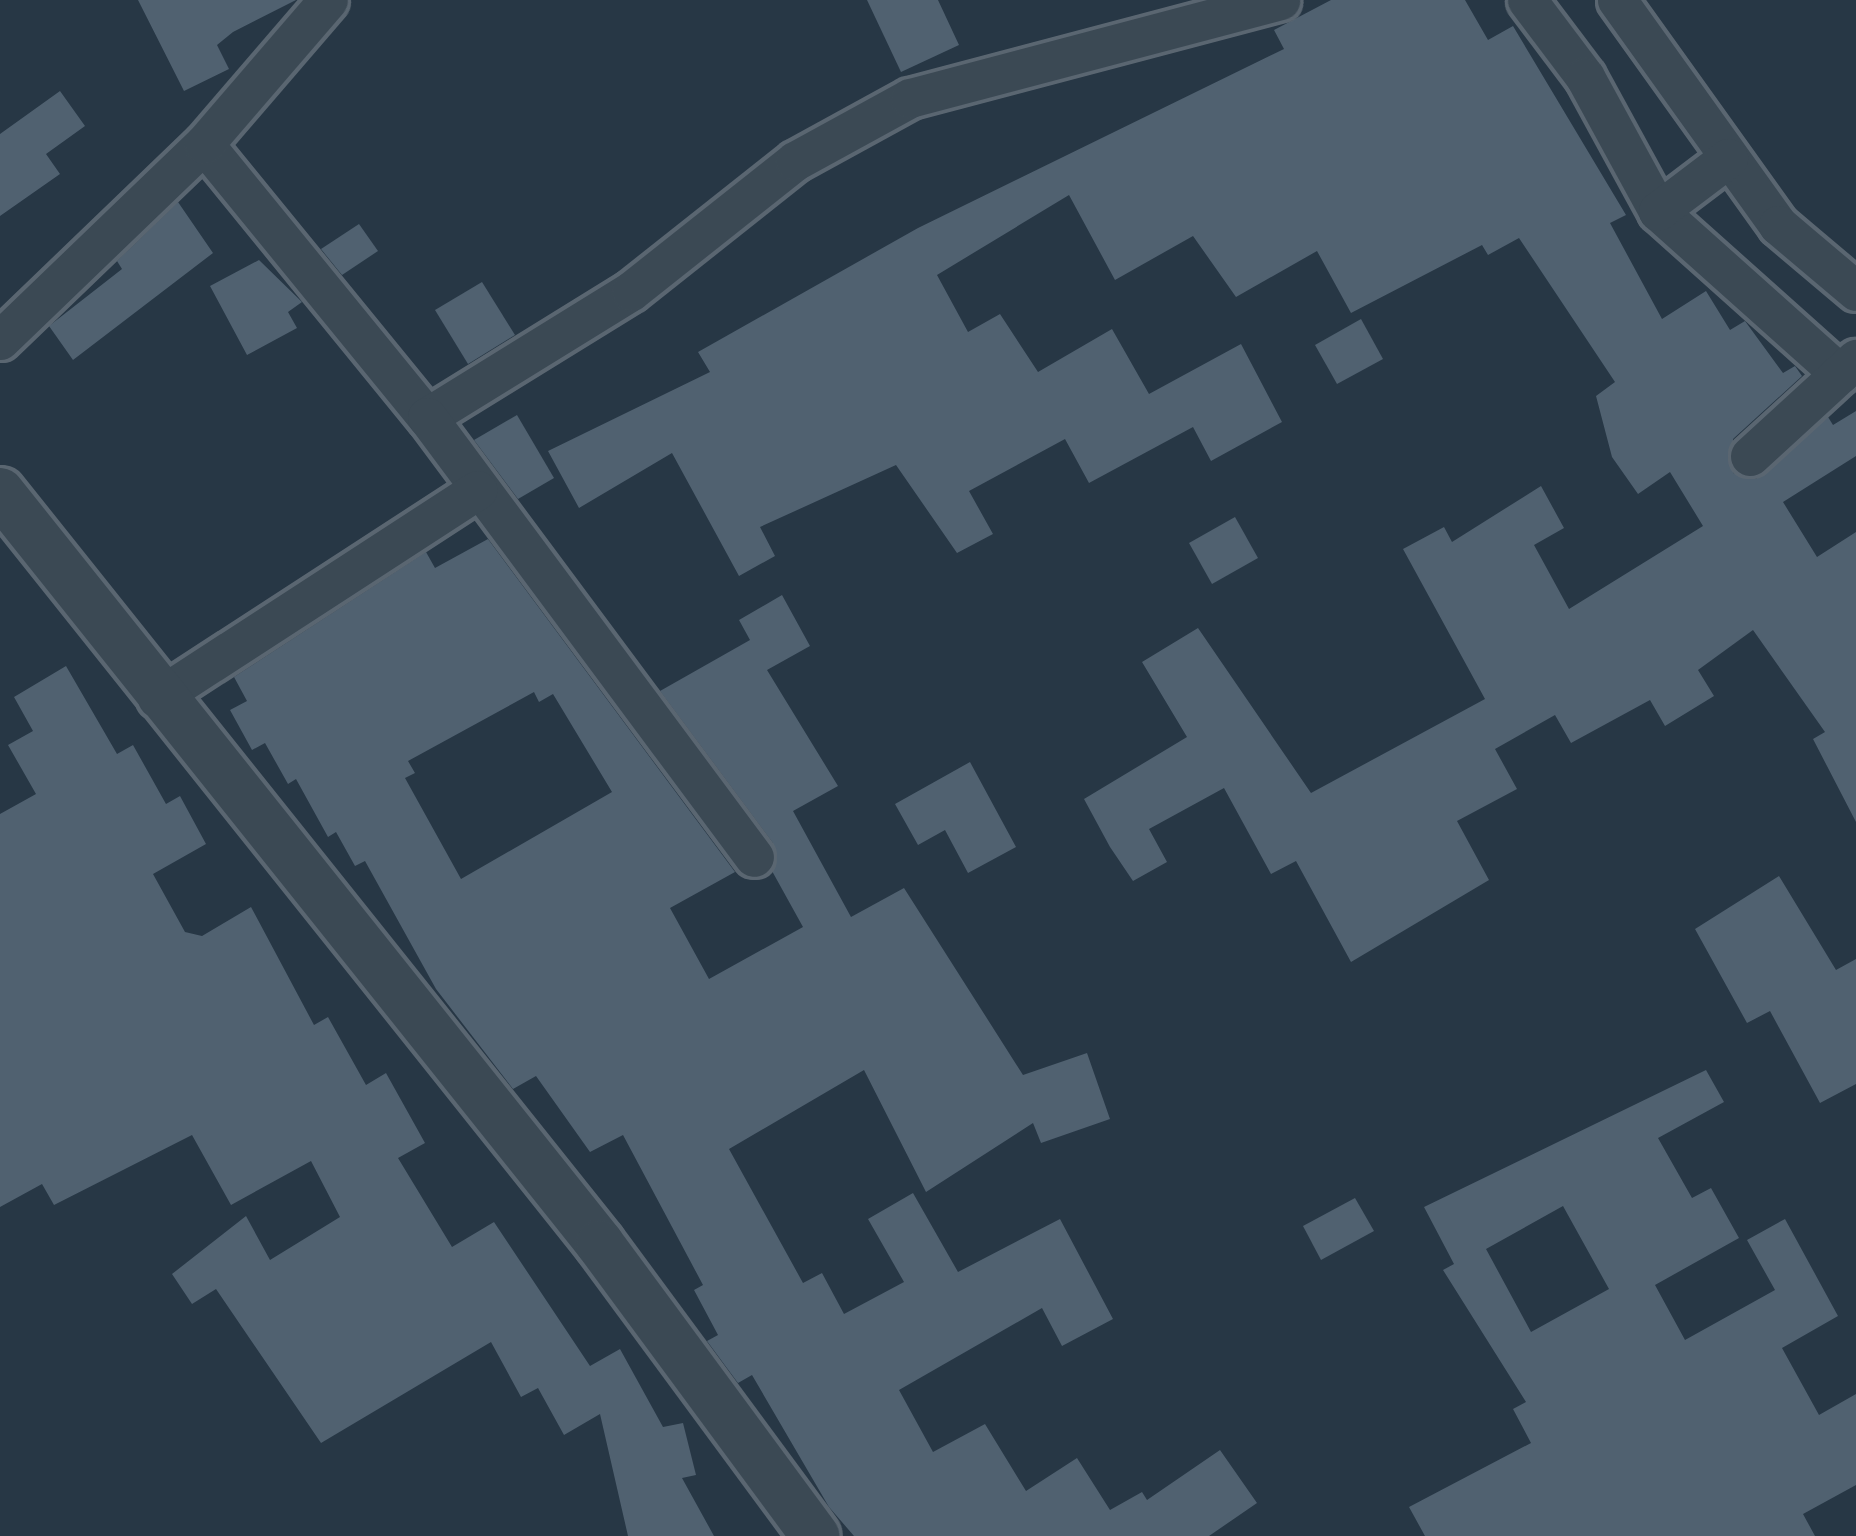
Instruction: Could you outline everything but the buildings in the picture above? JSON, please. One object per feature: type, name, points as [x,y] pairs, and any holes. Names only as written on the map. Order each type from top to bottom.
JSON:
[{"type":"street","points":[[0,340],[204,144],[328,0]]},
{"type":"street","points":[[427,417],[631,291],[795,161],[910,98],[1280,0]]},
{"type":"street","points":[[1527,0],[1586,77],[1658,211],[1848,367],[1750,456]]},
{"type":"street","points":[[1617,0],[1778,225],[1851,282]]},
{"type":"street","points":[[204,144],[427,417],[754,857]]},
{"type":"street","points":[[1658,211],[1728,158]]},
{"type":"street","points":[[157,698],[477,490]]},
{"type":"street","points":[[0,492],[157,698],[600,1244],[815,1536]]}]
